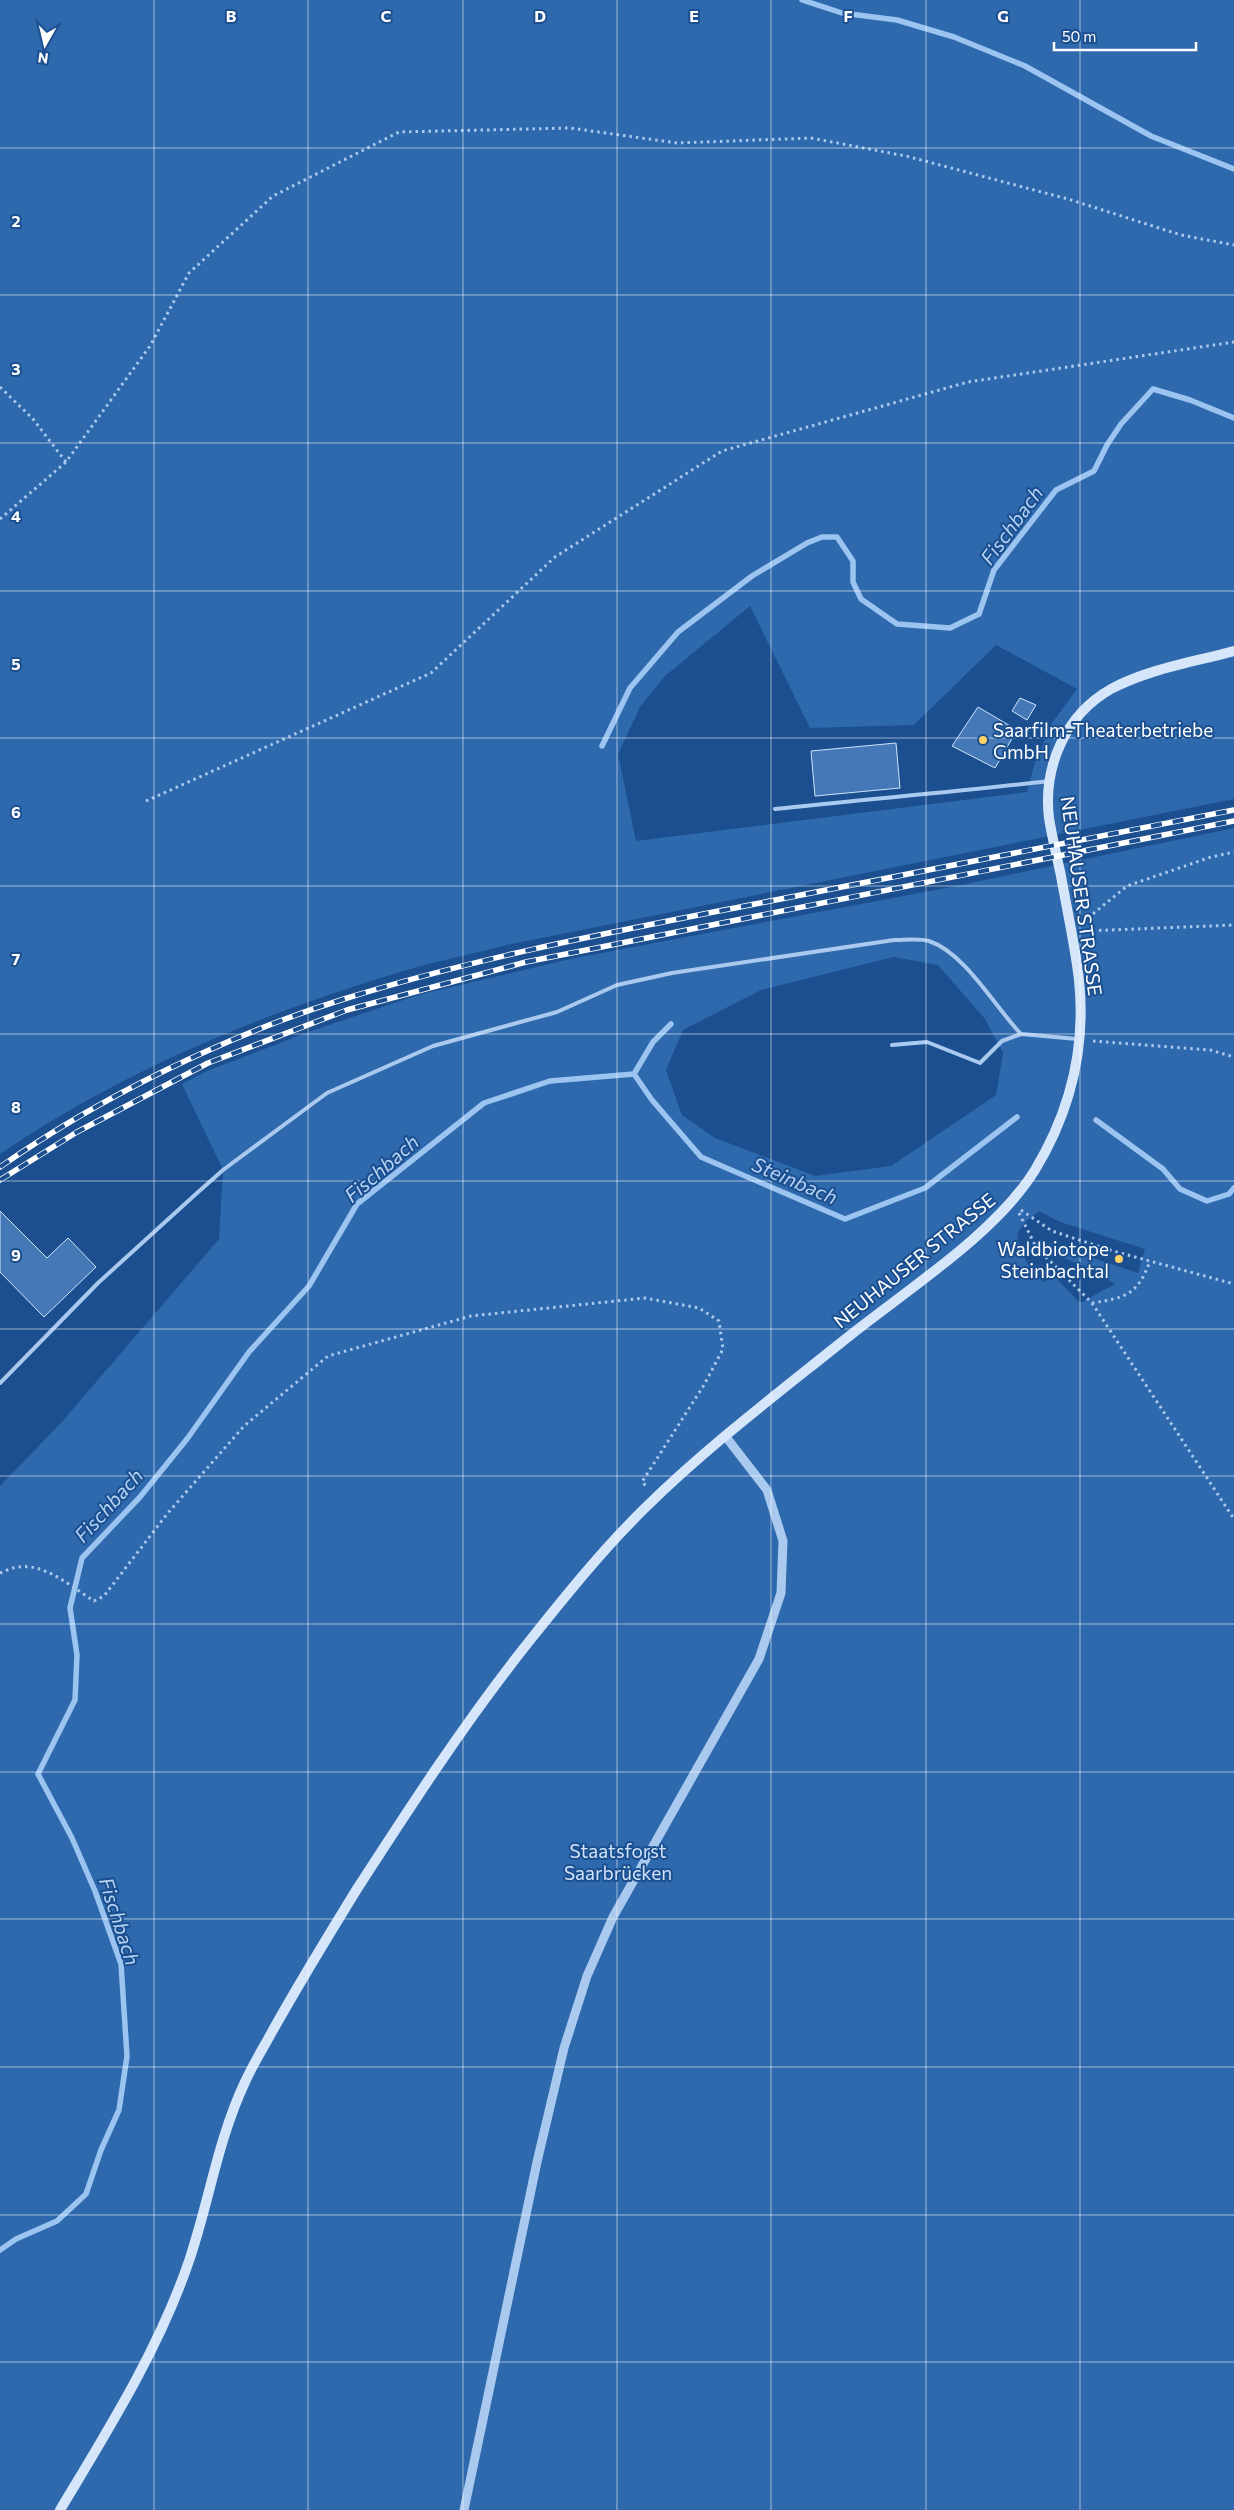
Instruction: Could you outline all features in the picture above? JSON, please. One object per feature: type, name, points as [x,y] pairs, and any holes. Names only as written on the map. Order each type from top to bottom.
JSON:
[{"type":"main road","name":"NEUHAUSER STRASSE","points":[[60,2510],[116,2417],[163,2325],[190,2259],[217,2157],[244,2082],[307,1971],[440,1760],[492,1690],[602,1553],[657,1497],[846,1338],[954,1254],[1012,1202],[1032,1174],[1052,1140],[1066,1106],[1075,1074],[1080,1039],[1079,982],[1049,816],[1049,781],[1055,756],[1066,732],[1085,708],[1109,690],[1140,677],[1234,651]]},
{"type":"street","points":[[464,2510],[537,2162],[564,2048],[587,1976],[612,1917],[758,1659],[781,1593],[783,1541],[767,1490],[726,1438]]},
{"type":"lane","points":[[775,809],[1049,781]]},
{"type":"lane","points":[[0,1383],[98,1283],[223,1170],[327,1093],[433,1046],[557,1012],[617,985],[672,974],[894,940],[927,940],[945,949],[978,982],[1021,1034]]},
{"type":"lane","points":[[892,1045],[927,1042],[980,1063],[1002,1041],[1021,1034],[1080,1039]]},
{"type":"path","points":[[0,519],[66,462],[150,346],[190,273],[273,196],[399,132],[570,128],[677,143],[811,138],[906,156],[1068,199],[1181,235],[1234,245]]},
{"type":"path","points":[[146,801],[431,673],[555,557],[722,451],[968,382],[1234,342]]},
{"type":"path","points":[[0,388],[33,419],[66,462]]},
{"type":"path","points":[[1071,933],[1127,886],[1211,857],[1234,852]]},
{"type":"path","points":[[1071,933],[1234,925]]},
{"type":"path","points":[[1111,1042],[1210,1050],[1234,1056]]},
{"type":"path","points":[[1012,1202],[1030,1217],[1052,1231],[1234,1284]]},
{"type":"path","points":[[1012,1202],[1036,1247],[1092,1303],[1234,1519]]},
{"type":"path","points":[[1092,1303],[1116,1299],[1133,1292],[1144,1277],[1150,1261]]},
{"type":"path","points":[[0,1574],[19,1566],[50,1574],[94,1601],[104,1596],[167,1514],[244,1426],[328,1356],[471,1316],[645,1298],[699,1308],[719,1321],[723,1349],[704,1385],[642,1482],[657,1497]]},
{"type":"green space","points":[[0,0],[1234,0],[1234,799],[507,945],[404,971],[288,1009],[188,1050],[92,1098],[0,1154]],"holes":[[[750,606],[810,728],[914,725],[996,645],[1077,689],[1052,723],[1035,762],[1027,792],[636,841],[618,754],[640,707],[664,677]]]},
{"type":"green space","name":"Staatsforst Saarbrücken","points":[[1234,828],[1234,2510],[0,2510],[0,1486],[60,1424],[219,1239],[223,1170],[182,1084],[207,1071],[311,1031],[418,995],[570,959],[956,886]],"holes":[[[894,957],[938,965],[985,1019],[1003,1053],[996,1095],[891,1166],[815,1176],[715,1138],[682,1115],[666,1070],[683,1030],[761,990]],[[1039,1211],[1060,1222],[1145,1249],[1138,1273],[1048,1243],[1052,1253],[1093,1270],[1115,1284],[1080,1303],[1054,1276],[1043,1282],[1026,1260],[1020,1248],[1017,1234],[1024,1223]]]},
{"type":"building","points":[[1020,698],[1036,705],[1027,720],[1012,711]]},
{"type":"building","name":"Saarfilm-Theaterbetriebe GmbH","points":[[978,707],[1017,730],[995,768],[952,746]]},
{"type":"building","points":[[896,743],[900,788],[815,796],[811,751]]},
{"type":"building","points":[[0,1211],[47,1258],[68,1238],[96,1267],[44,1317],[0,1272]]},
{"type":"waterway","points":[[802,0],[842,13],[897,20],[954,37],[1025,66],[1151,136],[1234,169]]},
{"type":"waterway","name":"Fischbach","points":[[602,746],[630,688],[678,632],[752,576],[807,543],[822,537],[837,537],[853,561],[853,582],[861,599],[897,624],[950,628],[979,614],[994,570],[1056,490],[1094,471],[1107,445],[1121,424],[1153,389],[1190,400],[1234,418]]},
{"type":"waterway","name":"Fischbach","points":[[0,2250],[16,2239],[57,2221],[86,2194],[101,2150],[119,2110],[127,2056],[121,1964],[95,1891],[72,1838],[38,1774],[75,1700],[77,1655],[70,1608],[82,1558],[140,1497],[187,1439],[249,1352],[309,1286],[357,1204],[484,1103],[550,1081],[634,1074],[653,1042],[671,1024]]},
{"type":"waterway","name":"Steinbach","points":[[634,1074],[652,1100],[701,1157],[845,1219],[925,1188],[1017,1117]]},
{"type":"waterway","name":"Steinbach","points":[[1096,1120],[1163,1169],[1180,1189],[1207,1201],[1229,1194],[1234,1188]]},
{"type":"railway","points":[[0,1167],[80,1116],[166,1070],[254,1031],[299,1014],[394,984],[445,970],[600,935],[1234,810]]},
{"type":"railway","points":[[0,1180],[77,1132],[208,1063],[347,1010],[526,962],[1234,821]]},
{"type":"place","name":"Saarfilm-Theaterbetriebe GmbH","points":[[983,740]]},
{"type":"place","name":"Waldbiotope Steinbachtal","points":[[1119,1259]]}]
